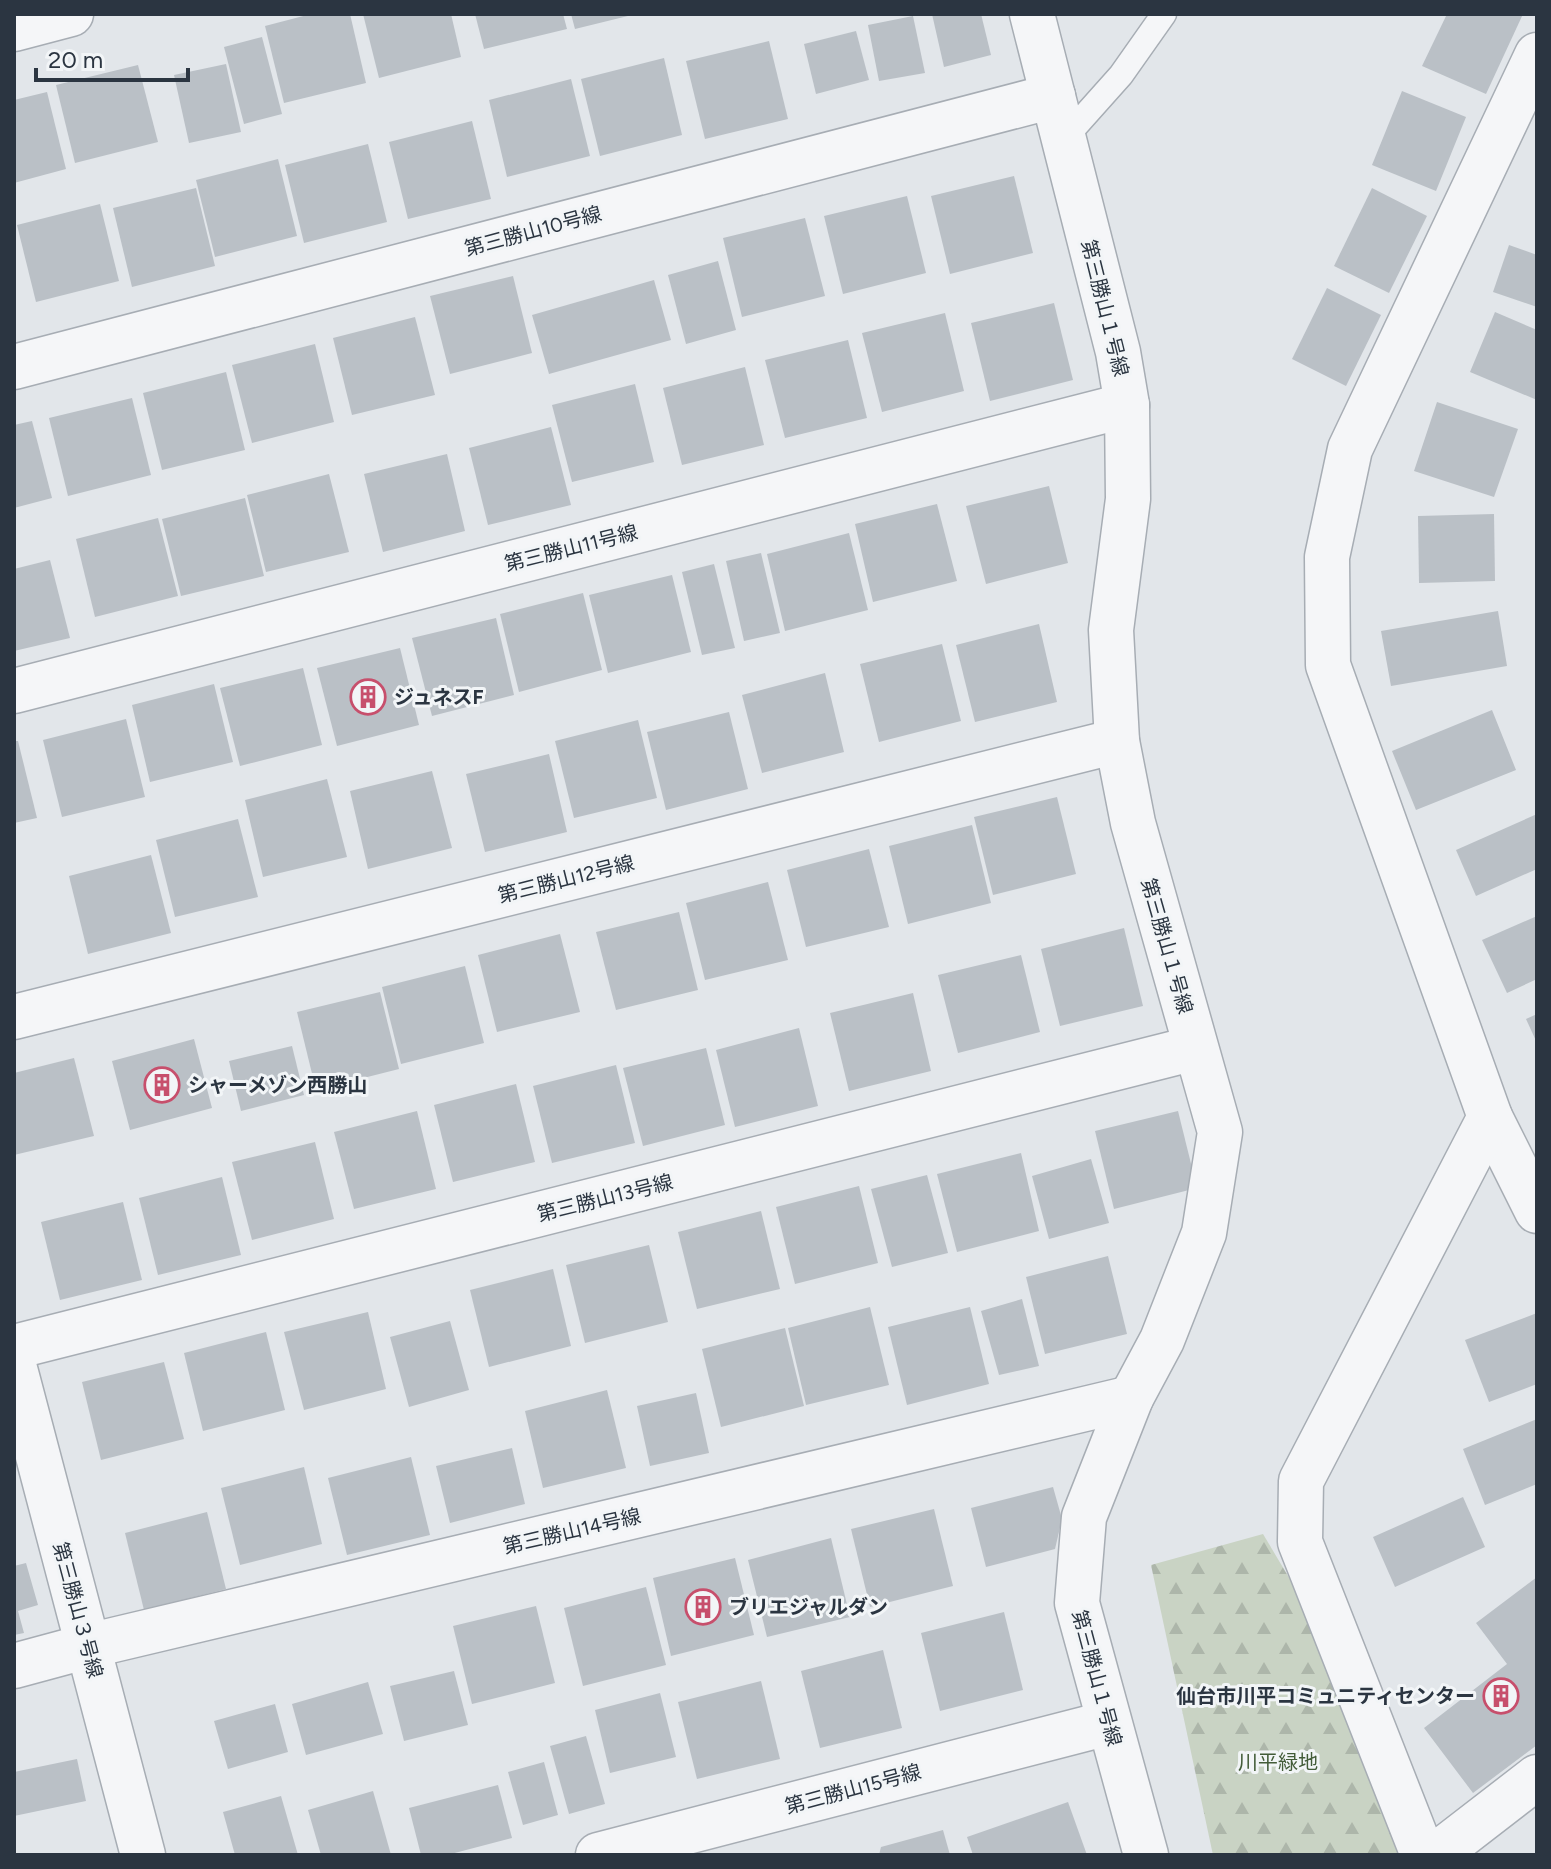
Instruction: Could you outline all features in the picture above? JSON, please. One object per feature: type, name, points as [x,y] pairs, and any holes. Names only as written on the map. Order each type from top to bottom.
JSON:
[{"type":"street","points":[[14,29],[71,14]]},
{"type":"street","name":"第三勝山１号線","points":[[1032,14],[1118,352],[1127,405],[1128,499],[1111,630],[1117,741],[1133,823],[1220,1132],[1204,1233],[1162,1340],[1131,1398],[1084,1517],[1077,1603],[1146,1855]]},
{"type":"street","points":[[1537,55],[1350,449],[1327,557],[1328,665],[1490,1117],[1537,1211]]},
{"type":"street","name":"第三勝山10号線","points":[[14,367],[1053,96]]},
{"type":"street","name":"第三勝山11号線","points":[[14,691],[1127,405]]},
{"type":"street","name":"第三勝山12号線","points":[[14,1017],[1117,741]]},
{"type":"street","name":"第三勝山13号線","points":[[14,1347],[1195,1048]]},
{"type":"street","points":[[1423,1855],[1300,1542],[1301,1481],[1490,1117]]},
{"type":"street","name":"第三勝山３号線","points":[[14,1365],[143,1855]]},
{"type":"street","name":"第三勝山14号線","points":[[14,1666],[1131,1398]]},
{"type":"street","name":"第三勝山15号線","points":[[598,1855],[1108,1723]]},
{"type":"street","points":[[1436,1855],[1537,1777]]},
{"type":"lane","points":[[1063,140],[1121,75],[1164,14]]},
{"type":"green space","name":"川平緑地","points":[[1263,1534],[1294,1586],[1399,1855],[1213,1855],[1151,1565]]},
{"type":"building","points":[[311,14],[350,14],[366,83],[284,103],[265,26]]},
{"type":"building","points":[[363,14],[451,14],[461,57],[379,78]]},
{"type":"building","points":[[475,14],[563,14],[567,29],[484,49]]},
{"type":"building","points":[[571,14],[632,14],[632,15],[575,29]]},
{"type":"building","points":[[932,14],[981,14],[991,55],[944,67]]},
{"type":"building","points":[[1447,14],[1523,14],[1486,94],[1422,66]]},
{"type":"building","points":[[913,16],[925,73],[879,81],[868,25]]},
{"type":"building","points":[[856,31],[869,80],[816,94],[804,44]]},
{"type":"building","points":[[262,37],[282,114],[244,124],[224,47]]},
{"type":"building","points":[[769,41],[788,119],[705,139],[686,61]]},
{"type":"building","points":[[664,58],[682,135],[600,156],[581,79]]},
{"type":"building","points":[[226,64],[241,132],[189,143],[174,75]]},
{"type":"building","points":[[138,65],[158,142],[75,163],[56,85]]},
{"type":"building","points":[[571,79],[590,156],[507,177],[489,100]]},
{"type":"building","points":[[1402,91],[1466,117],[1436,191],[1372,165]]},
{"type":"building","points":[[47,92],[66,169],[14,183],[14,100]]},
{"type":"building","points":[[472,121],[491,199],[408,219],[389,142]]},
{"type":"building","points":[[368,144],[387,222],[304,243],[285,165]]},
{"type":"building","points":[[278,159],[297,236],[215,257],[196,180]]},
{"type":"building","points":[[1014,176],[1033,253],[950,274],[931,196]]},
{"type":"building","points":[[196,188],[215,266],[132,287],[113,208]]},
{"type":"building","points":[[1372,188],[1427,216],[1389,293],[1334,266]]},
{"type":"building","points":[[907,196],[926,273],[843,294],[824,216]]},
{"type":"building","points":[[100,204],[119,281],[36,302],[17,225]]},
{"type":"building","points":[[805,218],[825,296],[742,317],[723,238]]},
{"type":"building","points":[[1509,245],[1537,255],[1537,307],[1493,292]]},
{"type":"building","points":[[718,261],[736,330],[686,344],[668,275]]},
{"type":"building","points":[[513,276],[532,353],[450,374],[430,296]]},
{"type":"building","points":[[654,280],[671,340],[549,374],[532,315]]},
{"type":"building","points":[[1327,288],[1381,315],[1346,386],[1292,359]]},
{"type":"building","points":[[1054,303],[1073,380],[990,401],[971,323]]},
{"type":"building","points":[[1495,312],[1537,330],[1537,400],[1470,372]]},
{"type":"building","points":[[945,313],[964,391],[882,412],[862,333]]},
{"type":"building","points":[[415,317],[435,395],[352,415],[333,338]]},
{"type":"building","points":[[848,340],[867,418],[785,438],[765,360]]},
{"type":"building","points":[[315,344],[334,422],[252,443],[232,365]]},
{"type":"building","points":[[745,367],[764,445],[682,465],[663,388]]},
{"type":"building","points":[[226,372],[245,450],[162,470],[143,393]]},
{"type":"building","points":[[635,384],[654,462],[572,482],[552,405]]},
{"type":"building","points":[[132,398],[151,475],[68,496],[49,418]]},
{"type":"building","points":[[1437,402],[1518,429],[1494,497],[1414,471]]},
{"type":"building","points":[[32,421],[52,498],[14,508],[14,425]]},
{"type":"building","points":[[551,427],[571,505],[488,525],[469,448]]},
{"type":"building","points":[[447,454],[465,531],[383,552],[364,474]]},
{"type":"building","points":[[329,474],[349,552],[266,572],[247,495]]},
{"type":"building","points":[[1049,486],[1068,563],[986,584],[966,506]]},
{"type":"building","points":[[245,498],[264,576],[181,596],[162,519]]},
{"type":"building","points":[[937,504],[957,581],[873,602],[855,524]]},
{"type":"building","points":[[1494,514],[1495,581],[1419,583],[1418,516]]},
{"type":"building","points":[[158,518],[178,596],[95,617],[76,539]]},
{"type":"building","points":[[849,533],[868,610],[785,631],[767,554]]},
{"type":"building","points":[[761,553],[780,633],[744,641],[726,561]]},
{"type":"building","points":[[50,560],[70,638],[14,651],[14,569]]},
{"type":"building","points":[[714,564],[735,648],[702,655],[682,572]]},
{"type":"building","points":[[672,575],[691,652],[608,673],[589,595]]},
{"type":"building","points":[[583,593],[602,670],[519,692],[500,614]]},
{"type":"building","points":[[1498,611],[1507,666],[1391,686],[1381,631]]},
{"type":"building","points":[[496,618],[514,695],[432,716],[412,638]]},
{"type":"building","points":[[1039,624],[1057,702],[975,722],[956,645]]},
{"type":"building","points":[[942,644],[961,721],[879,742],[860,664]]},
{"type":"building","name":"ジュネスF","points":[[400,648],[419,725],[337,746],[317,668]]},
{"type":"building","points":[[303,668],[322,745],[240,766],[220,688]]},
{"type":"building","points":[[825,673],[844,752],[762,773],[742,695]]},
{"type":"building","points":[[214,684],[233,762],[150,782],[132,705]]},
{"type":"building","points":[[1492,710],[1516,770],[1416,810],[1392,751]]},
{"type":"building","points":[[729,712],[748,789],[666,810],[647,732]]},
{"type":"building","points":[[126,719],[145,797],[62,817],[43,740]]},
{"type":"building","points":[[638,720],[657,798],[574,818],[555,741]]},
{"type":"building","points":[[14,741],[18,741],[37,818],[14,823]]},
{"type":"building","points":[[549,754],[567,832],[485,852],[466,774]]},
{"type":"building","points":[[432,771],[452,848],[368,869],[350,791]]},
{"type":"building","points":[[327,779],[347,857],[263,877],[245,800]]},
{"type":"building","points":[[1057,797],[1076,874],[993,895],[974,817]]},
{"type":"building","points":[[1537,814],[1537,869],[1476,896],[1456,850]]},
{"type":"building","points":[[238,819],[258,897],[175,917],[156,840]]},
{"type":"building","points":[[972,825],[991,903],[908,924],[889,846]]},
{"type":"building","points":[[869,849],[889,927],[806,947],[787,870]]},
{"type":"building","points":[[151,855],[171,933],[88,954],[69,876]]},
{"type":"building","points":[[768,882],[788,960],[705,980],[686,903]]},
{"type":"building","points":[[679,912],[698,990],[616,1010],[596,932]]},
{"type":"building","points":[[1537,916],[1537,979],[1507,993],[1482,940]]},
{"type":"building","points":[[1124,928],[1143,1006],[1060,1026],[1041,949]]},
{"type":"building","points":[[560,934],[580,1012],[497,1032],[478,955]]},
{"type":"building","points":[[1021,955],[1040,1032],[958,1053],[938,975]]},
{"type":"building","points":[[465,966],[484,1043],[401,1064],[382,987]]},
{"type":"building","points":[[380,992],[399,1069],[316,1090],[297,1012]]},
{"type":"building","points":[[913,993],[931,1071],[849,1091],[830,1013]]},
{"type":"building","points":[[1537,1014],[1537,1043],[1526,1019]]},
{"type":"building","points":[[799,1028],[818,1106],[735,1127],[716,1050]]},
{"type":"building","name":"シャーメゾン西勝山","points":[[194,1039],[212,1108],[130,1130],[112,1061]]},
{"type":"building","points":[[292,1046],[304,1095],[241,1111],[229,1061]]},
{"type":"building","points":[[706,1048],[725,1125],[643,1146],[623,1068]]},
{"type":"building","points":[[74,1058],[94,1136],[14,1155],[14,1073]]},
{"type":"building","points":[[616,1065],[635,1143],[552,1163],[533,1086]]},
{"type":"building","points":[[516,1084],[535,1162],[453,1182],[434,1105]]},
{"type":"building","points":[[417,1111],[436,1189],[354,1209],[334,1132]]},
{"type":"building","points":[[1178,1111],[1197,1188],[1114,1209],[1095,1131]]},
{"type":"building","points":[[315,1142],[334,1219],[252,1240],[232,1162]]},
{"type":"building","points":[[1021,1153],[1039,1231],[957,1252],[937,1174]]},
{"type":"building","points":[[1091,1159],[1109,1223],[1049,1239],[1032,1176]]},
{"type":"building","points":[[927,1175],[948,1253],[892,1267],[871,1189]]},
{"type":"building","points":[[222,1177],[241,1255],[158,1275],[139,1198]]},
{"type":"building","points":[[859,1186],[878,1263],[795,1284],[776,1207]]},
{"type":"building","points":[[123,1202],[142,1280],[60,1300],[41,1222]]},
{"type":"building","points":[[761,1211],[780,1289],[697,1309],[678,1232]]},
{"type":"building","points":[[649,1245],[668,1322],[585,1343],[566,1265]]},
{"type":"building","points":[[1108,1256],[1127,1334],[1045,1354],[1026,1277]]},
{"type":"building","points":[[553,1269],[571,1346],[489,1367],[470,1290]]},
{"type":"building","points":[[1022,1299],[1039,1366],[999,1375],[981,1311]]},
{"type":"building","points":[[870,1307],[889,1385],[806,1405],[788,1328]]},
{"type":"building","points":[[970,1307],[989,1384],[907,1405],[888,1327]]},
{"type":"building","points":[[368,1312],[386,1389],[304,1410],[284,1332]]},
{"type":"building","points":[[1537,1313],[1537,1384],[1489,1402],[1465,1340]]},
{"type":"building","points":[[450,1321],[469,1390],[409,1407],[390,1337]]},
{"type":"building","points":[[785,1328],[804,1406],[721,1427],[702,1349]]},
{"type":"building","points":[[266,1332],[285,1410],[203,1431],[184,1353]]},
{"type":"building","points":[[164,1362],[184,1439],[101,1460],[82,1382]]},
{"type":"building","points":[[607,1390],[626,1468],[543,1488],[525,1411]]},
{"type":"building","points":[[696,1393],[709,1453],[650,1466],[637,1406]]},
{"type":"building","points":[[1537,1419],[1537,1484],[1485,1505],[1463,1449]]},
{"type":"building","points":[[512,1448],[525,1504],[450,1523],[436,1466]]},
{"type":"building","points":[[411,1457],[430,1535],[347,1555],[328,1478]]},
{"type":"building","points":[[304,1467],[322,1544],[240,1565],[221,1488]]},
{"type":"building","points":[[1053,1487],[1062,1519],[1055,1549],[986,1567],[971,1508]]},
{"type":"building","points":[[1463,1497],[1485,1547],[1395,1587],[1373,1537]]},
{"type":"building","points":[[934,1509],[953,1586],[870,1607],[851,1529]]},
{"type":"building","points":[[207,1512],[226,1589],[144,1610],[125,1533]]},
{"type":"building","points":[[831,1538],[850,1617],[767,1637],[748,1560]]},
{"type":"building","name":"ブリエジャルダン","points":[[735,1558],[754,1635],[671,1656],[653,1578]]},
{"type":"building","points":[[26,1563],[38,1605],[18,1611],[24,1633],[14,1635],[14,1566]]},
{"type":"building","name":"仙台市川平コミュニティセンター","points":[[1537,1577],[1537,1745],[1473,1793],[1424,1728],[1507,1664],[1476,1623]]},
{"type":"building","points":[[646,1587],[666,1665],[583,1686],[564,1608]]},
{"type":"building","points":[[536,1606],[555,1683],[472,1704],[453,1626]]},
{"type":"building","points":[[1004,1612],[1023,1690],[940,1711],[921,1633]]},
{"type":"building","points":[[883,1650],[902,1728],[820,1748],[801,1671]]},
{"type":"building","points":[[454,1671],[468,1725],[404,1741],[390,1686]]},
{"type":"building","points":[[761,1681],[780,1759],[697,1779],[678,1702]]},
{"type":"building","points":[[368,1682],[383,1734],[306,1755],[292,1704]]},
{"type":"building","points":[[660,1693],[676,1757],[610,1773],[595,1710]]},
{"type":"building","points":[[275,1704],[288,1752],[228,1769],[214,1721]]},
{"type":"building","points":[[586,1736],[605,1804],[569,1814],[550,1746]]},
{"type":"building","points":[[77,1759],[86,1801],[14,1816],[14,1772]]},
{"type":"building","points":[[544,1762],[558,1815],[523,1825],[508,1772]]},
{"type":"building","points":[[498,1785],[512,1838],[447,1855],[421,1855],[409,1808]]},
{"type":"building","points":[[373,1791],[391,1855],[321,1855],[308,1810]]},
{"type":"building","points":[[281,1796],[298,1855],[235,1855],[223,1812]]},
{"type":"building","points":[[1068,1802],[1087,1855],[973,1855],[967,1837]]},
{"type":"building","points":[[943,1830],[950,1855],[879,1855],[881,1847]]},
{"type":"place","name":"ジュネスF","points":[[368,697]]},
{"type":"place","name":"シャーメゾン西勝山","points":[[162,1085]]},
{"type":"place","name":"ブリエジャルダン","points":[[703,1607]]},
{"type":"place","name":"仙台市川平コミュニティセンター","points":[[1501,1696]]}]
